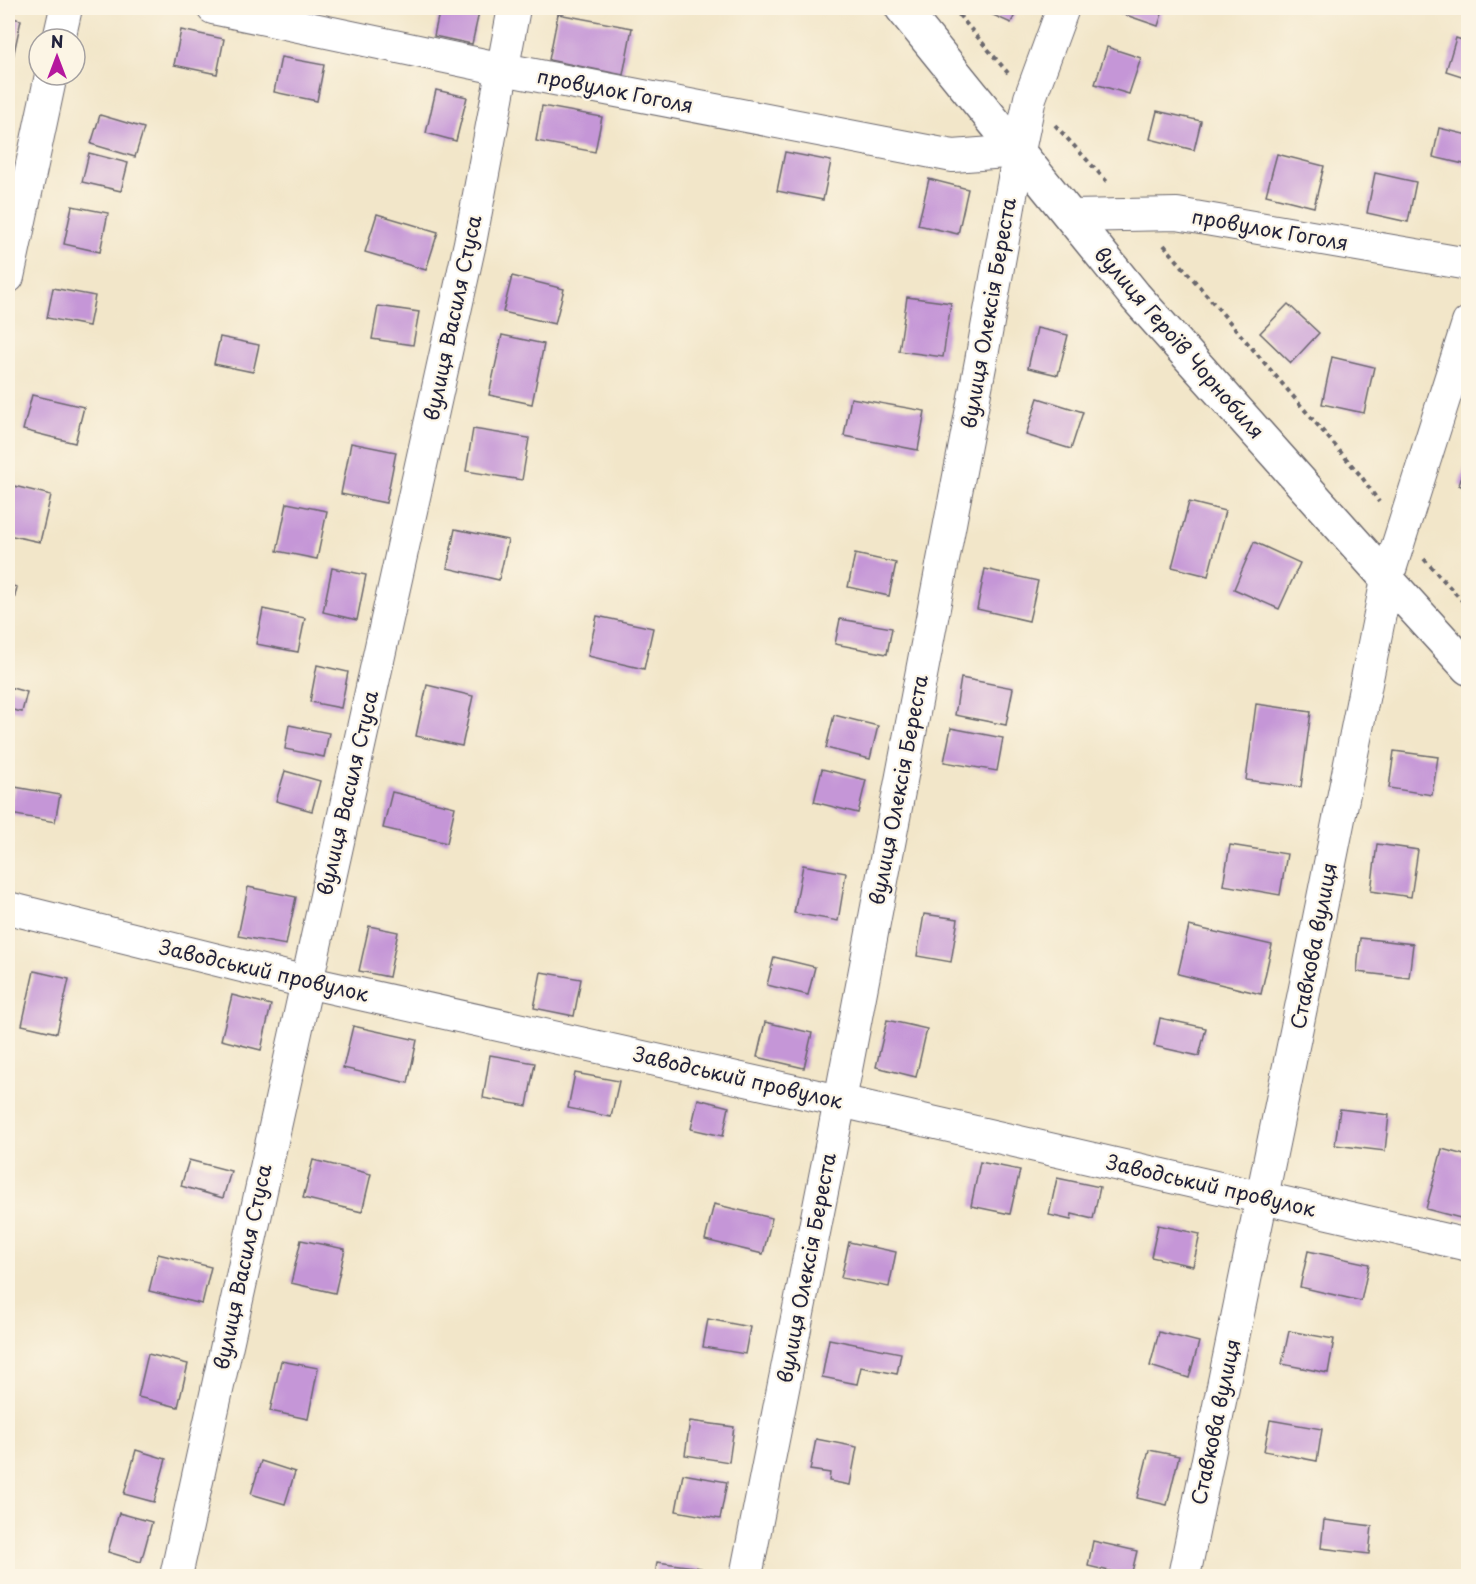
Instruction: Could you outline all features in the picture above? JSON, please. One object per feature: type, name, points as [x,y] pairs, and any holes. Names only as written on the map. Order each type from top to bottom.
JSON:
[{"type":"street","points":[[62,27],[66,8]]},
{"type":"street","name":"провулок Гоголя","points":[[213,8],[503,69],[953,156],[1019,151]]},
{"type":"street","name":"вулиця Василя Стуса","points":[[176,1576],[470,243],[514,8]]},
{"type":"street","name":"вулиця Героїв Чорнобиля","points":[[902,8],[1135,296],[1468,668]]},
{"type":"street","name":"вулиця Олексія Береста","points":[[746,1576],[840,1101],[1019,151],[1030,98],[1063,8]]},
{"type":"street","points":[[8,277],[48,87]]},
{"type":"street","name":"провулок Гоголя","points":[[1071,216],[1177,214],[1468,264]]},
{"type":"street","name":"Ставкова вулиця","points":[[1184,1576],[1263,1198],[1387,579],[1468,323]]},
{"type":"street","name":"Заводський провулок","points":[[8,908],[306,982],[840,1101],[1468,1245]]},
{"type":"path","points":[[953,8],[1030,98],[1139,216],[1361,476],[1401,535],[1468,607]]},
{"type":"building","points":[[440,8],[480,8],[472,44],[434,36]]},
{"type":"building","points":[[988,8],[1018,8],[1011,23],[986,12]]},
{"type":"building","points":[[1122,8],[1164,8],[1158,26],[1120,13]]},
{"type":"building","points":[[558,14],[632,28],[623,75],[549,60]]},
{"type":"building","points":[[8,17],[21,20],[12,62],[8,61]]},
{"type":"building","points":[[181,30],[224,39],[217,74],[174,65]]},
{"type":"building","points":[[1456,38],[1468,42],[1468,78],[1446,71]]},
{"type":"building","points":[[1107,47],[1141,58],[1129,94],[1095,84]]},
{"type":"building","points":[[281,57],[324,65],[317,101],[274,92]]},
{"type":"building","points":[[436,90],[467,97],[456,141],[426,133]]},
{"type":"building","points":[[542,106],[602,117],[595,152],[536,141]]},
{"type":"building","points":[[1157,111],[1201,121],[1194,150],[1150,139]]},
{"type":"building","points":[[100,115],[144,128],[135,157],[91,144]]},
{"type":"building","points":[[1439,128],[1468,135],[1468,165],[1433,157]]},
{"type":"building","points":[[785,152],[831,161],[823,200],[777,191]]},
{"type":"building","points":[[89,153],[128,163],[121,191],[82,182]]},
{"type":"building","points":[[1277,154],[1324,166],[1314,207],[1266,195]]},
{"type":"building","points":[[1375,173],[1416,182],[1408,222],[1367,213]]},
{"type":"building","points":[[929,179],[968,189],[958,234],[918,225]]},
{"type":"building","points":[[72,206],[108,213],[100,252],[64,244]]},
{"type":"building","points":[[377,214],[438,232],[426,270],[365,252]]},
{"type":"building","points":[[512,276],[564,289],[555,324],[503,312]]},
{"type":"building","points":[[53,288],[95,296],[89,326],[47,318]]},
{"type":"building","points":[[907,297],[951,303],[943,357],[899,351]]},
{"type":"building","points":[[1288,304],[1319,333],[1291,363],[1260,333]]},
{"type":"building","points":[[378,306],[419,312],[413,345],[372,339]]},
{"type":"building","points":[[1037,328],[1068,335],[1058,375],[1028,368]]},
{"type":"building","points":[[502,335],[544,344],[532,404],[489,395]]},
{"type":"building","points":[[220,337],[259,345],[253,372],[214,364]]},
{"type":"building","points":[[1332,357],[1374,367],[1364,413],[1322,404]]},
{"type":"building","points":[[32,395],[84,407],[75,443],[23,430]]},
{"type":"building","points":[[851,398],[925,411],[918,450],[844,436]]},
{"type":"building","points":[[1038,398],[1083,412],[1071,449],[1026,435]]},
{"type":"building","points":[[473,429],[529,438],[522,480],[466,471]]},
{"type":"building","points":[[351,443],[396,452],[386,503],[341,494]]},
{"type":"building","points":[[1468,459],[1468,489],[1459,485]]},
{"type":"building","points":[[10,485],[51,495],[40,542],[8,535]]},
{"type":"building","points":[[1189,502],[1225,511],[1208,576],[1172,567]]},
{"type":"building","points":[[287,503],[327,511],[317,559],[277,551]]},
{"type":"building","points":[[455,529],[508,540],[499,580],[447,568]]},
{"type":"building","points":[[1254,542],[1300,563],[1279,609],[1234,589]]},
{"type":"building","points":[[855,554],[896,563],[889,596],[848,587]]},
{"type":"building","points":[[332,568],[366,575],[357,620],[323,612]]},
{"type":"building","points":[[985,569],[1038,581],[1029,621],[977,609]]},
{"type":"building","points":[[8,585],[17,587],[8,626]]},
{"type":"building","points":[[263,609],[305,618],[298,652],[256,644]]},
{"type":"building","points":[[597,616],[653,628],[644,669],[588,656]]},
{"type":"building","points":[[840,619],[892,628],[887,654],[835,644]]},
{"type":"building","points":[[317,665],[348,672],[341,708],[310,702]]},
{"type":"building","points":[[961,678],[1013,688],[1006,725],[955,715]]},
{"type":"building","points":[[427,685],[473,696],[462,746],[416,736]]},
{"type":"building","points":[[8,687],[27,692],[22,712],[8,709]]},
{"type":"building","points":[[1256,704],[1311,712],[1301,787],[1246,780]]},
{"type":"building","points":[[834,715],[878,726],[870,759],[826,748]]},
{"type":"building","points":[[289,725],[329,733],[324,757],[285,749]]},
{"type":"building","points":[[951,728],[1003,738],[997,771],[944,762]]},
{"type":"building","points":[[1394,751],[1438,757],[1432,795],[1389,788]]},
{"type":"building","points":[[822,769],[866,780],[858,813],[814,802]]},
{"type":"building","points":[[285,771],[320,781],[312,811],[276,801]]},
{"type":"building","points":[[15,787],[60,795],[55,822],[10,814]]},
{"type":"building","points":[[392,792],[455,807],[447,843],[383,828]]},
{"type":"building","points":[[1377,844],[1418,850],[1411,897],[1371,891]]},
{"type":"building","points":[[1230,845],[1287,854],[1280,895],[1223,885]]},
{"type":"building","points":[[803,865],[846,873],[838,921],[794,913]]},
{"type":"building","points":[[248,887],[296,897],[286,945],[238,936]]},
{"type":"building","points":[[924,914],[958,919],[951,962],[917,956]]},
{"type":"building","points":[[369,926],[398,932],[389,977],[359,971]]},
{"type":"building","points":[[1189,926],[1272,945],[1261,994],[1178,974]]},
{"type":"building","points":[[1360,938],[1413,944],[1409,978],[1357,972]]},
{"type":"building","points":[[774,957],[815,967],[808,995],[767,985]]},
{"type":"building","points":[[34,971],[69,979],[57,1033],[22,1025]]},
{"type":"building","points":[[541,972],[581,979],[574,1016],[534,1008]]},
{"type":"building","points":[[232,995],[271,1005],[261,1050],[221,1040]]},
{"type":"building","points":[[1160,1018],[1206,1028],[1199,1056],[1154,1046]]},
{"type":"building","points":[[887,1020],[927,1029],[916,1077],[876,1067]]},
{"type":"building","points":[[765,1022],[812,1033],[804,1068],[757,1057]]},
{"type":"building","points":[[353,1026],[417,1040],[408,1083],[343,1068]]},
{"type":"building","points":[[490,1055],[535,1063],[527,1106],[483,1098]]},
{"type":"building","points":[[575,1073],[619,1081],[611,1117],[568,1108]]},
{"type":"building","points":[[698,1099],[729,1107],[723,1136],[691,1129]]},
{"type":"building","points":[[1340,1109],[1389,1115],[1385,1151],[1335,1145]]},
{"type":"building","points":[[1442,1149],[1468,1156],[1468,1220],[1426,1209]]},
{"type":"building","points":[[189,1160],[231,1171],[223,1198],[181,1186]]},
{"type":"building","points":[[313,1160],[371,1174],[362,1212],[303,1198]]},
{"type":"building","points":[[980,1162],[1020,1170],[1010,1214],[971,1206]]},
{"type":"building","points":[[1057,1178],[1100,1187],[1093,1219],[1072,1214],[1071,1220],[1049,1215]]},
{"type":"building","points":[[714,1204],[772,1218],[763,1254],[705,1240]]},
{"type":"building","points":[[1158,1225],[1200,1234],[1193,1266],[1151,1257]]},
{"type":"building","points":[[301,1240],[345,1249],[335,1293],[291,1283]]},
{"type":"building","points":[[849,1242],[896,1252],[889,1287],[841,1278]]},
{"type":"building","points":[[1308,1251],[1369,1264],[1361,1301],[1300,1287]]},
{"type":"building","points":[[158,1254],[211,1267],[202,1304],[149,1291]]},
{"type":"building","points":[[708,1319],[750,1327],[745,1354],[703,1347]]},
{"type":"building","points":[[1289,1331],[1334,1339],[1328,1373],[1282,1364]]},
{"type":"building","points":[[1159,1332],[1199,1342],[1189,1378],[1150,1366]]},
{"type":"building","points":[[829,1339],[901,1353],[897,1374],[861,1367],[857,1384],[822,1377]]},
{"type":"building","points":[[148,1354],[188,1364],[178,1407],[138,1397]]},
{"type":"building","points":[[281,1361],[318,1368],[308,1419],[270,1411]]},
{"type":"building","points":[[1270,1420],[1322,1429],[1317,1461],[1264,1451]]},
{"type":"building","points":[[690,1421],[734,1427],[729,1462],[685,1455]]},
{"type":"building","points":[[816,1439],[857,1447],[850,1485],[829,1481],[830,1473],[810,1470]]},
{"type":"building","points":[[136,1450],[166,1459],[154,1502],[124,1494]]},
{"type":"building","points":[[1149,1450],[1179,1456],[1167,1505],[1137,1498]]},
{"type":"building","points":[[261,1461],[295,1472],[285,1504],[251,1494]]},
{"type":"building","points":[[683,1474],[727,1482],[720,1519],[676,1511]]},
{"type":"building","points":[[119,1513],[152,1522],[141,1562],[108,1552]]},
{"type":"building","points":[[1324,1520],[1372,1526],[1369,1554],[1321,1548]]},
{"type":"building","points":[[1093,1541],[1137,1551],[1131,1576],[1088,1566]]},
{"type":"building","points":[[657,1562],[701,1568],[700,1576],[655,1576]]}]
